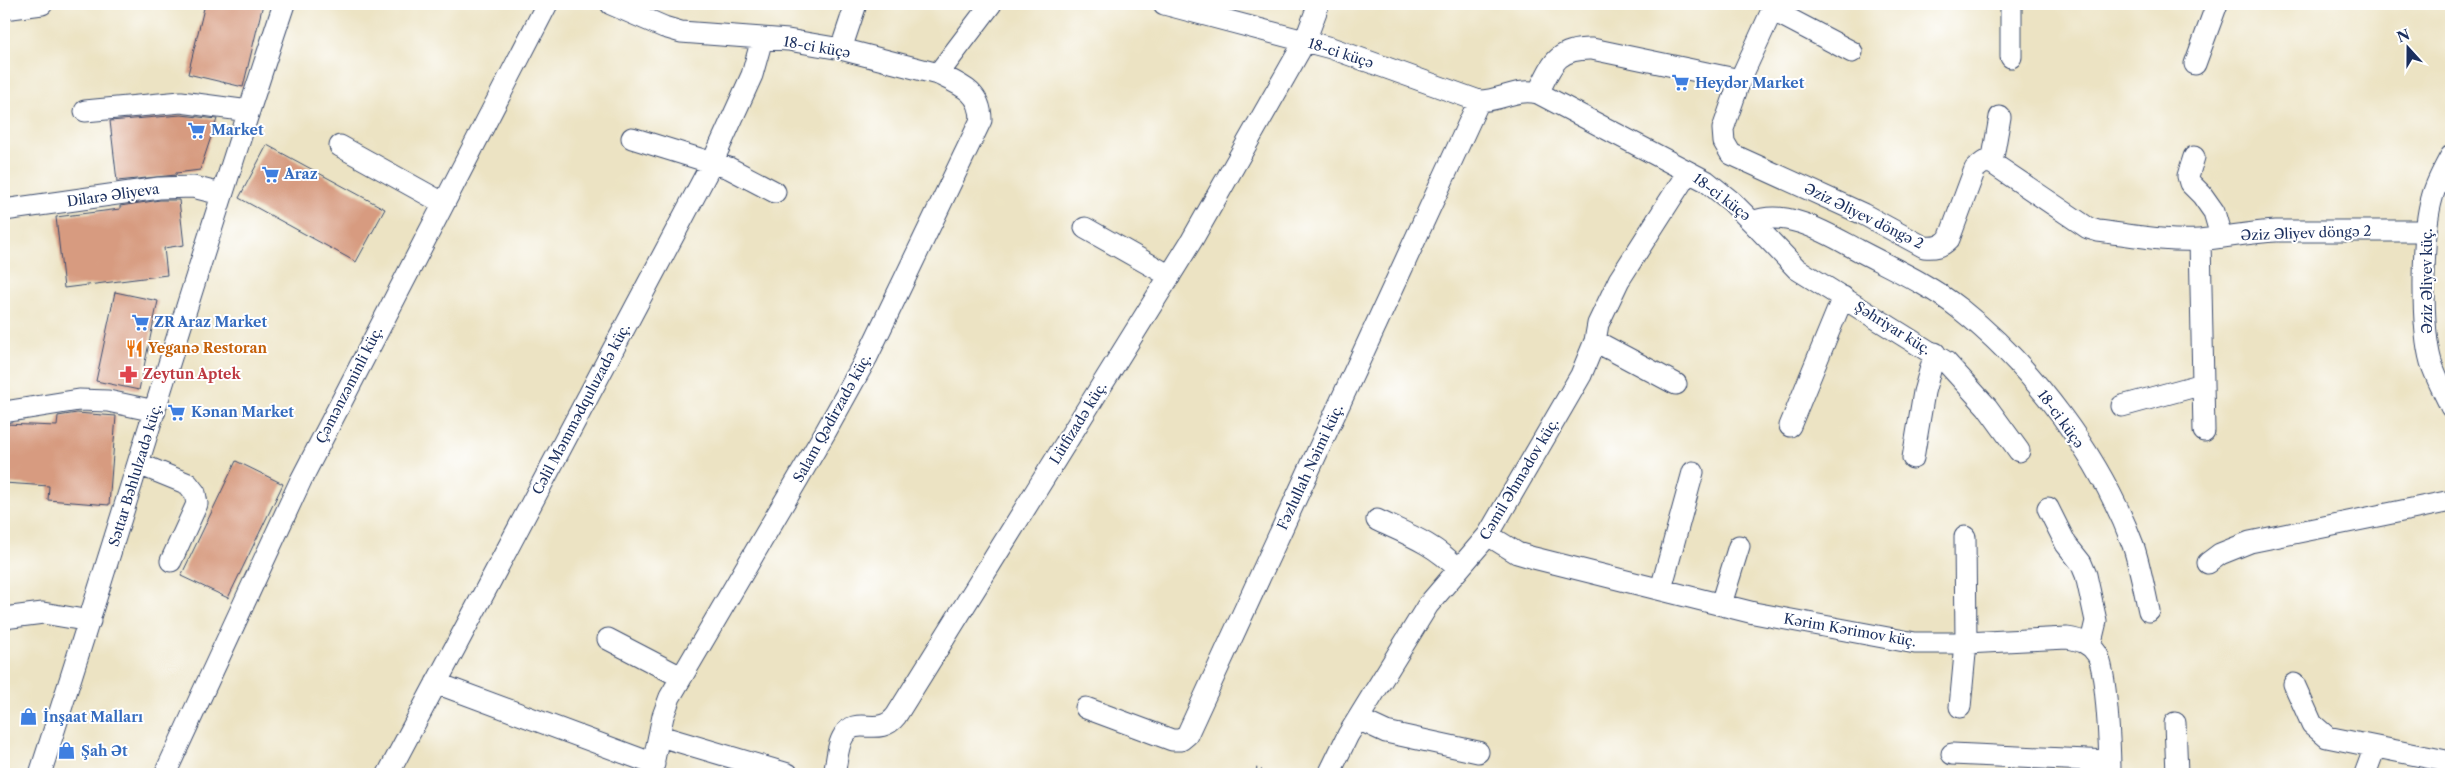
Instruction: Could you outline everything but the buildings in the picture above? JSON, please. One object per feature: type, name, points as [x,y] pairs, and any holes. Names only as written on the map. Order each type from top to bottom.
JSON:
[{"type":"street","points":[[4,9],[42,4]]},
{"type":"street","name":"Səttar Bəhlulzadə küç.","points":[[40,774],[90,621],[222,194],[284,4]]},
{"type":"street","name":"Çəmənzəminli küç.","points":[[165,774],[301,480],[547,4]]},
{"type":"street","points":[[841,49],[856,4]]},
{"type":"street","points":[[938,74],[991,4]]},
{"type":"street","name":"18-ci küçə","points":[[1164,4],[1331,48],[1479,101],[1489,101],[1526,90],[1538,93],[1706,182],[1732,202],[1752,222],[1761,219],[1796,222],[1814,226],[1908,277],[1959,308],[2026,373],[2068,424],[2101,477],[2133,545],[2149,611]]},
{"type":"street","points":[[2011,4],[2011,57]]},
{"type":"street","points":[[2195,64],[2217,4]]},
{"type":"street","name":"18-ci küçə","points":[[623,6],[664,27],[681,32],[788,40],[841,49],[938,74]]},
{"type":"street","name":"Lütfizadə küç.","points":[[834,774],[843,736],[849,729],[857,726],[883,727],[891,723],[896,716],[1170,276],[1305,41],[1318,6]]},
{"type":"street","points":[[1538,93],[1556,59],[1562,54],[1582,48],[1740,80],[1774,7],[1852,52]]},
{"type":"street","name":"Cəlil Məmmədquluzadə küç.","points":[[388,774],[712,163],[752,75],[762,39]]},
{"type":"street","name":"Salam Qədirzadə küç.","points":[[652,769],[668,703],[681,677],[826,431],[867,357],[981,120],[981,110],[976,96],[967,88],[938,74]]},
{"type":"street","name":"Əziz Əliyev döngə 2","points":[[1740,80],[1724,129],[1724,142],[1731,154],[1863,214],[1924,247],[1935,248],[1943,245],[1949,239],[1975,169],[1984,162],[1992,163],[2088,228],[2178,240],[2200,240],[2221,236],[2276,231],[2426,231]]},
{"type":"street","name":"Fəzlullah Nəimi küç.","points":[[1086,708],[1172,740],[1181,740],[1187,735],[1479,101]]},
{"type":"street","points":[[85,111],[181,102],[249,111]]},
{"type":"street","points":[[1992,163],[2000,117]]},
{"type":"street","points":[[632,138],[729,168],[775,192]]},
{"type":"street","points":[[340,146],[443,203]]},
{"type":"street","name":"Əziz Əliyev küç.","points":[[2451,156],[2442,197],[2426,231],[2426,336],[2434,369],[2451,407]]},
{"type":"street","points":[[2194,157],[2188,176],[2190,183],[2202,195],[2214,212],[2221,236]]},
{"type":"street","name":"Cəmil Əhmədov küç.","points":[[1329,774],[1358,719],[1428,605],[1488,535],[1581,375],[1595,341],[1598,324],[1619,280],[1688,172]]},
{"type":"street","name":"Dilarə Əliyeva","points":[[4,210],[159,188],[193,187],[222,194]]},
{"type":"street","name":"Şəhriyar küç.","points":[[1752,222],[1798,269],[1934,353],[1960,375],[2019,451]]},
{"type":"street","points":[[1085,228],[1170,276]]},
{"type":"street","points":[[2200,240],[2204,431]]},
{"type":"street","points":[[1790,426],[1843,297]]},
{"type":"street","points":[[1595,341],[1676,384]]},
{"type":"street","points":[[1913,458],[1924,392],[1934,353]]},
{"type":"street","points":[[2122,406],[2203,384]]},
{"type":"street","points":[[4,412],[80,400],[108,402],[155,411]]},
{"type":"street","points":[[139,464],[188,484],[195,493],[196,504],[171,560]]},
{"type":"street","points":[[1661,588],[1693,472]]},
{"type":"street","points":[[2208,563],[2220,554],[2250,542],[2451,502]]},
{"type":"street","points":[[1952,754],[2110,767],[2101,666],[2098,655],[2090,646],[2096,621],[2086,575],[2081,563],[2066,544],[2048,508]]},
{"type":"street","points":[[1377,520],[1445,554],[1458,569]]},
{"type":"street","name":"Kərim Kərimov küç.","points":[[1488,535],[1517,552],[1534,558],[1661,588],[1754,613],[1885,638],[1915,643],[1966,643],[2067,638],[2080,640],[2090,646]]},
{"type":"street","points":[[1960,707],[1966,643],[1964,536]]},
{"type":"street","points":[[1721,604],[1739,546]]},
{"type":"street","points":[[4,618],[43,613],[90,621]]},
{"type":"street","points":[[608,639],[681,677]]},
{"type":"street","points":[[436,683],[652,769]]},
{"type":"street","points":[[2294,684],[2312,724],[2327,737],[2451,762]]},
{"type":"street","points":[[1358,719],[1386,732],[1478,752]]},
{"type":"street","points":[[2175,723],[2177,774]]},
{"type":"street","points":[[660,736],[788,774]]},
{"type":"street","points":[[2365,774],[2375,747]]},
{"type":"path","points":[[1256,769],[1270,774]]},
{"type":"place","name":"Heydər Market","points":[[1681,83]]},
{"type":"place","name":"Market","points":[[197,130]]},
{"type":"place","name":"Araz","points":[[270,174]]},
{"type":"place","name":"ZR Araz Market","points":[[140,322]]},
{"type":"place","name":"Yeganə Restoran","points":[[134,348]]},
{"type":"place","name":"Zeytun Aptek","points":[[129,374]]},
{"type":"place","name":"Kənan Market","points":[[177,412]]},
{"type":"place","name":"İnşaat Malları","points":[[29,717]]},
{"type":"place","name":"Şah Ət","points":[[67,751]]}]
